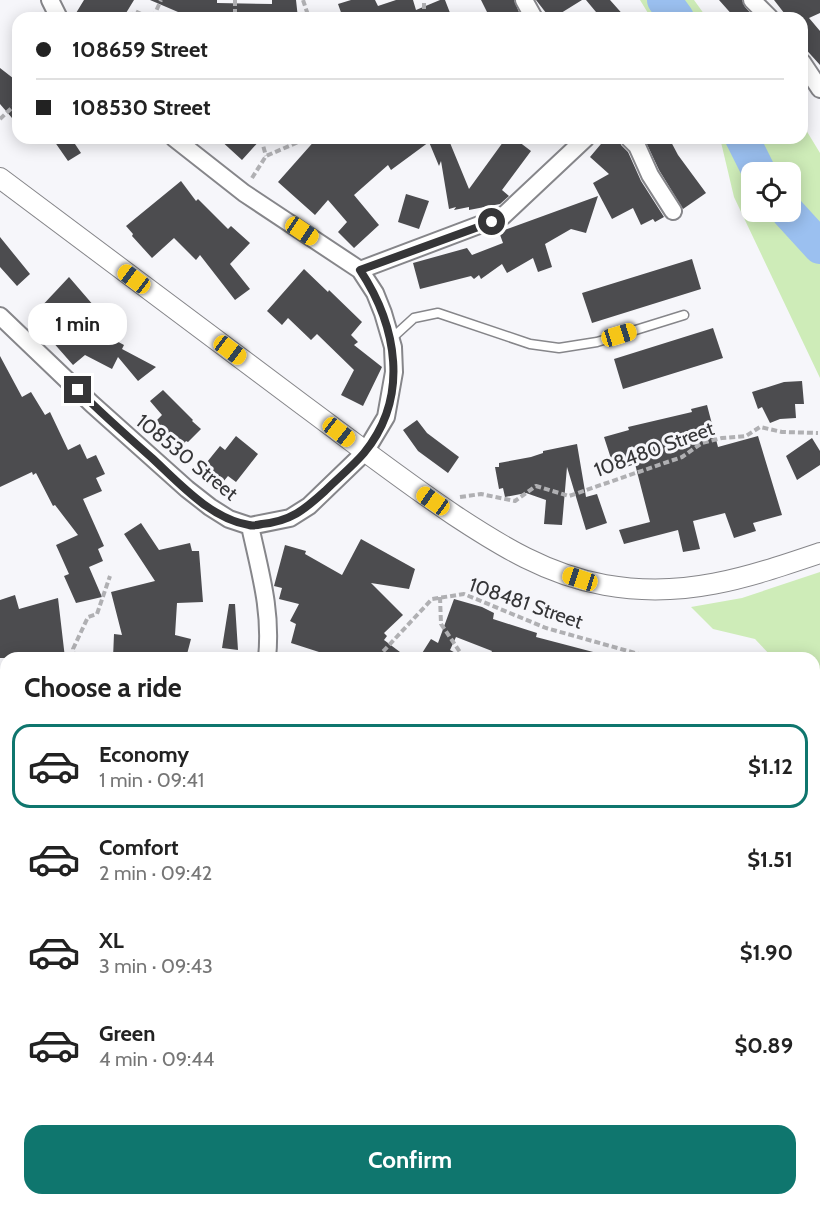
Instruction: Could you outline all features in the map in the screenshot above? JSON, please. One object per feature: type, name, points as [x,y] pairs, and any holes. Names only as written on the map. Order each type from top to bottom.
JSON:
[{"type":"street","points":[[752,0],[764,12]]},
{"type":"street","points":[[808,71],[820,89]]},
{"type":"street","points":[[182,144],[244,192],[360,270],[375,293],[393,347],[394,372],[386,417],[365,452],[309,506],[290,518],[250,526],[268,607],[268,652]]},
{"type":"street","points":[[360,270],[503,216],[580,144]]},
{"type":"street","points":[[634,144],[650,175],[673,211]]},
{"type":"street","points":[[0,178],[365,452],[490,539],[535,564],[580,579],[633,589],[661,590],[730,582],[820,553]]},
{"type":"street","name":"108530 Street","points":[[0,316],[92,404],[187,489],[229,519],[250,526]]},
{"type":"lane","points":[[390,339],[414,318],[438,313],[530,344],[559,348],[597,342],[684,315]]},
{"type":"path","points":[[0,119],[12,108]]},
{"type":"path","points":[[263,144],[266,156]]},
{"type":"path","points":[[244,192],[266,156],[294,144]]},
{"type":"path","name":"108480 Street","points":[[433,501],[482,494],[515,501],[536,486],[569,496],[682,458],[702,443],[746,436],[760,427],[782,432],[818,433]]},
{"type":"path","points":[[73,652],[88,617],[97,614],[110,576]]},
{"type":"path","name":"108481 Street","points":[[382,652],[432,599],[464,594],[546,628],[625,652]]},
{"type":"path","points":[[440,597],[441,624],[460,652]]},
{"type":"green space","points":[[640,0],[694,0],[703,12],[647,12]]},
{"type":"green space","points":[[808,133],[820,153],[820,378],[746,222],[801,222],[801,162],[741,162],[741,212],[734,197],[721,144],[808,144]]},
{"type":"green space","points":[[820,572],[820,652],[767,652],[755,639],[713,629],[691,607],[742,598]]},
{"type":"building","points":[[84,0],[134,0],[127,12],[77,12]]},
{"type":"building","points":[[150,0],[217,0],[217,3],[272,4],[272,0],[296,0],[297,12],[178,12]]},
{"type":"building","points":[[351,0],[375,0],[378,6],[396,0],[413,0],[416,10],[445,0],[450,12],[341,12],[338,4]]},
{"type":"building","points":[[481,0],[514,0],[519,12],[487,12]]},
{"type":"building","points":[[536,0],[582,0],[563,12],[545,12]]},
{"type":"building","points":[[586,0],[610,0],[621,12],[596,12]]},
{"type":"building","points":[[719,0],[742,0],[750,12],[730,12]]},
{"type":"building","points":[[774,0],[820,0],[820,13],[809,18],[820,31],[820,65],[808,52],[808,12],[783,12]]},
{"type":"building","points":[[0,68],[12,77],[12,118],[0,104]]},
{"type":"building","points":[[56,144],[75,144],[81,153],[68,161]]},
{"type":"building","points":[[225,144],[257,144],[242,160]]},
{"type":"building","points":[[312,144],[426,144],[391,170],[388,165],[354,195],[379,225],[354,248],[338,232],[347,222],[328,200],[315,215],[278,182]]},
{"type":"building","points":[[430,144],[450,144],[469,189],[502,144],[522,144],[531,151],[502,190],[509,196],[500,204],[469,210],[469,207],[449,209],[441,161],[439,166]]},
{"type":"building","points":[[601,144],[621,144],[628,152],[641,181],[664,217],[641,225],[633,208],[612,219],[593,183],[609,174],[590,157]]},
{"type":"building","points":[[647,144],[672,144],[706,193],[683,209],[659,170]]},
{"type":"building","points":[[181,181],[196,201],[198,199],[228,229],[231,226],[250,243],[230,264],[250,289],[235,300],[200,255],[196,260],[174,238],[152,258],[126,226]]},
{"type":"building","points":[[406,194],[429,201],[419,229],[398,222]]},
{"type":"building","points":[[598,196],[586,233],[571,229],[545,244],[552,267],[538,272],[533,258],[507,273],[502,264],[481,279],[479,275],[474,279],[471,276],[420,289],[413,263],[467,248],[472,255],[503,243],[499,232]]},
{"type":"building","points":[[0,237],[30,274],[17,286],[0,267]]},
{"type":"building","points":[[692,259],[701,289],[592,323],[582,293]]},
{"type":"building","points":[[304,269],[362,322],[351,335],[358,342],[354,345],[382,367],[363,406],[341,395],[354,370],[317,334],[311,340],[288,318],[282,325],[267,311]]},
{"type":"building","points":[[69,277],[98,314],[85,324],[124,345],[122,349],[156,367],[138,381],[118,357],[112,369],[85,355],[73,365],[51,340],[58,334],[39,309]]},
{"type":"building","points":[[713,328],[723,358],[623,389],[614,359]]},
{"type":"building","points":[[0,356],[22,397],[31,392],[45,415],[50,412],[68,450],[80,444],[87,459],[96,455],[105,474],[96,478],[102,491],[83,499],[104,546],[98,549],[103,561],[89,567],[102,597],[76,603],[64,576],[69,574],[56,545],[78,535],[55,505],[53,506],[36,473],[33,475],[32,472],[0,487]]},
{"type":"building","points":[[802,381],[804,404],[795,404],[796,418],[780,419],[770,423],[762,407],[758,409],[752,392],[784,382]]},
{"type":"building","points":[[163,390],[201,429],[182,446],[156,421],[162,415],[150,401]]},
{"type":"building","points":[[707,405],[718,447],[758,436],[782,515],[753,523],[756,531],[734,538],[725,513],[693,521],[700,549],[683,552],[678,530],[624,544],[619,530],[650,522],[635,464],[615,471],[604,437],[629,430],[628,427],[692,412],[691,409]]},
{"type":"building","points":[[417,420],[427,433],[459,457],[448,473],[418,451],[403,430]]},
{"type":"building","points":[[236,436],[258,454],[236,482],[228,476],[223,482],[203,467],[220,446],[225,450]]},
{"type":"building","points":[[812,438],[820,451],[820,465],[797,480],[786,456]]},
{"type":"building","points":[[577,444],[586,497],[597,494],[607,523],[586,530],[567,467],[562,525],[544,524],[546,500],[526,493],[505,497],[503,488],[499,489],[495,467],[499,467],[499,463]]},
{"type":"building","points":[[141,523],[159,550],[190,543],[192,551],[199,551],[203,602],[177,603],[175,635],[191,639],[188,652],[113,652],[114,634],[122,635],[111,592],[155,581],[124,534]]},
{"type":"building","points":[[361,539],[415,569],[409,589],[371,583],[403,615],[384,633],[387,636],[384,640],[400,652],[319,652],[291,643],[296,624],[290,621],[299,604],[279,599],[282,588],[274,586],[285,545],[306,551],[305,554],[342,575]]},
{"type":"building","points":[[15,595],[19,609],[58,598],[64,652],[0,652],[0,600]]},
{"type":"building","points":[[454,599],[482,607],[494,613],[493,619],[537,633],[536,637],[593,652],[492,652],[456,637],[450,650],[454,652],[423,652],[431,639],[438,643]]},
{"type":"building","points":[[229,604],[235,604],[238,650],[222,648]]},
{"type":"waterway","points":[[664,0],[673,12]]},
{"type":"waterway","points":[[745,144],[754,162]]},
{"type":"waterway","points":[[797,222],[820,247]]},
{"type":"route","points":[[78,390],[187,489],[229,519],[250,526],[290,518],[309,506],[365,452],[386,417],[394,372],[393,347],[375,293],[360,270],[492,222]]}]
